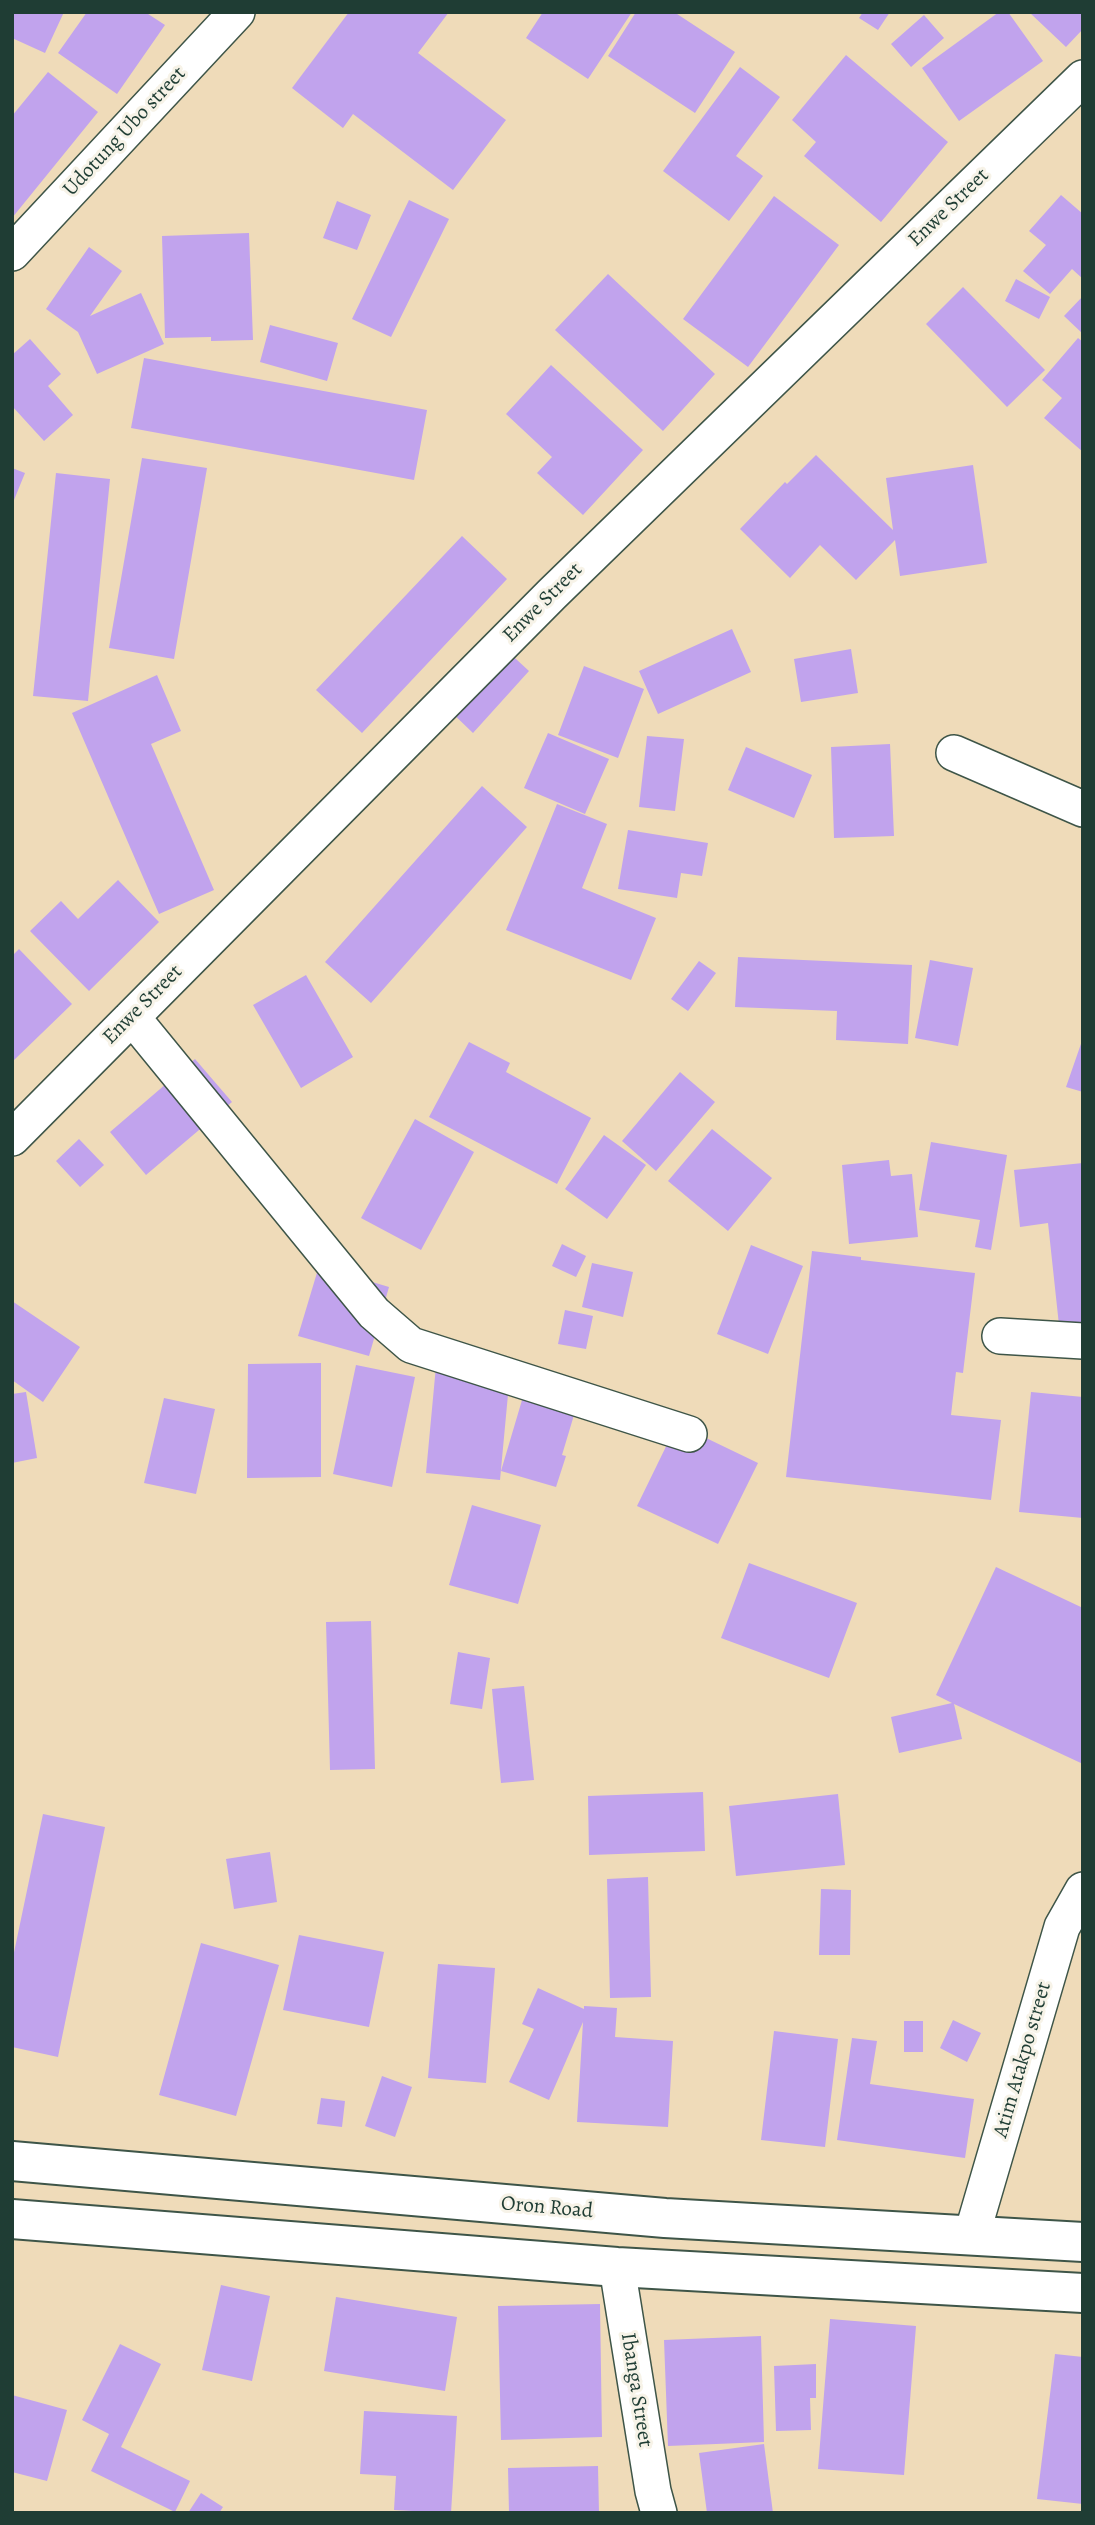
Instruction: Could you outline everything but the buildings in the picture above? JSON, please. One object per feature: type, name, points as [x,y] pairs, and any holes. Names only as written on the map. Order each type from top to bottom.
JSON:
[{"type":"highway","name":"Oron Road","points":[[12,2161],[665,2218],[1083,2242]]},
{"type":"highway","points":[[12,2219],[617,2267],[1083,2293]]},
{"type":"street","name":"Udotung Ubo street","points":[[12,253],[237,12]]},
{"type":"street","name":"Enwe Street","points":[[12,1138],[552,594],[1083,78]]},
{"type":"street","points":[[954,753],[1083,809]]},
{"type":"street","points":[[132,1017],[374,1313],[411,1345],[689,1434]]},
{"type":"street","points":[[1000,1336],[1083,1341]]},
{"type":"street","name":"Atim Atakpo street","points":[[972,2234],[1062,1927],[1083,1890]]},
{"type":"street","name":"Ibanga Street","points":[[617,2267],[659,2513]]}]
